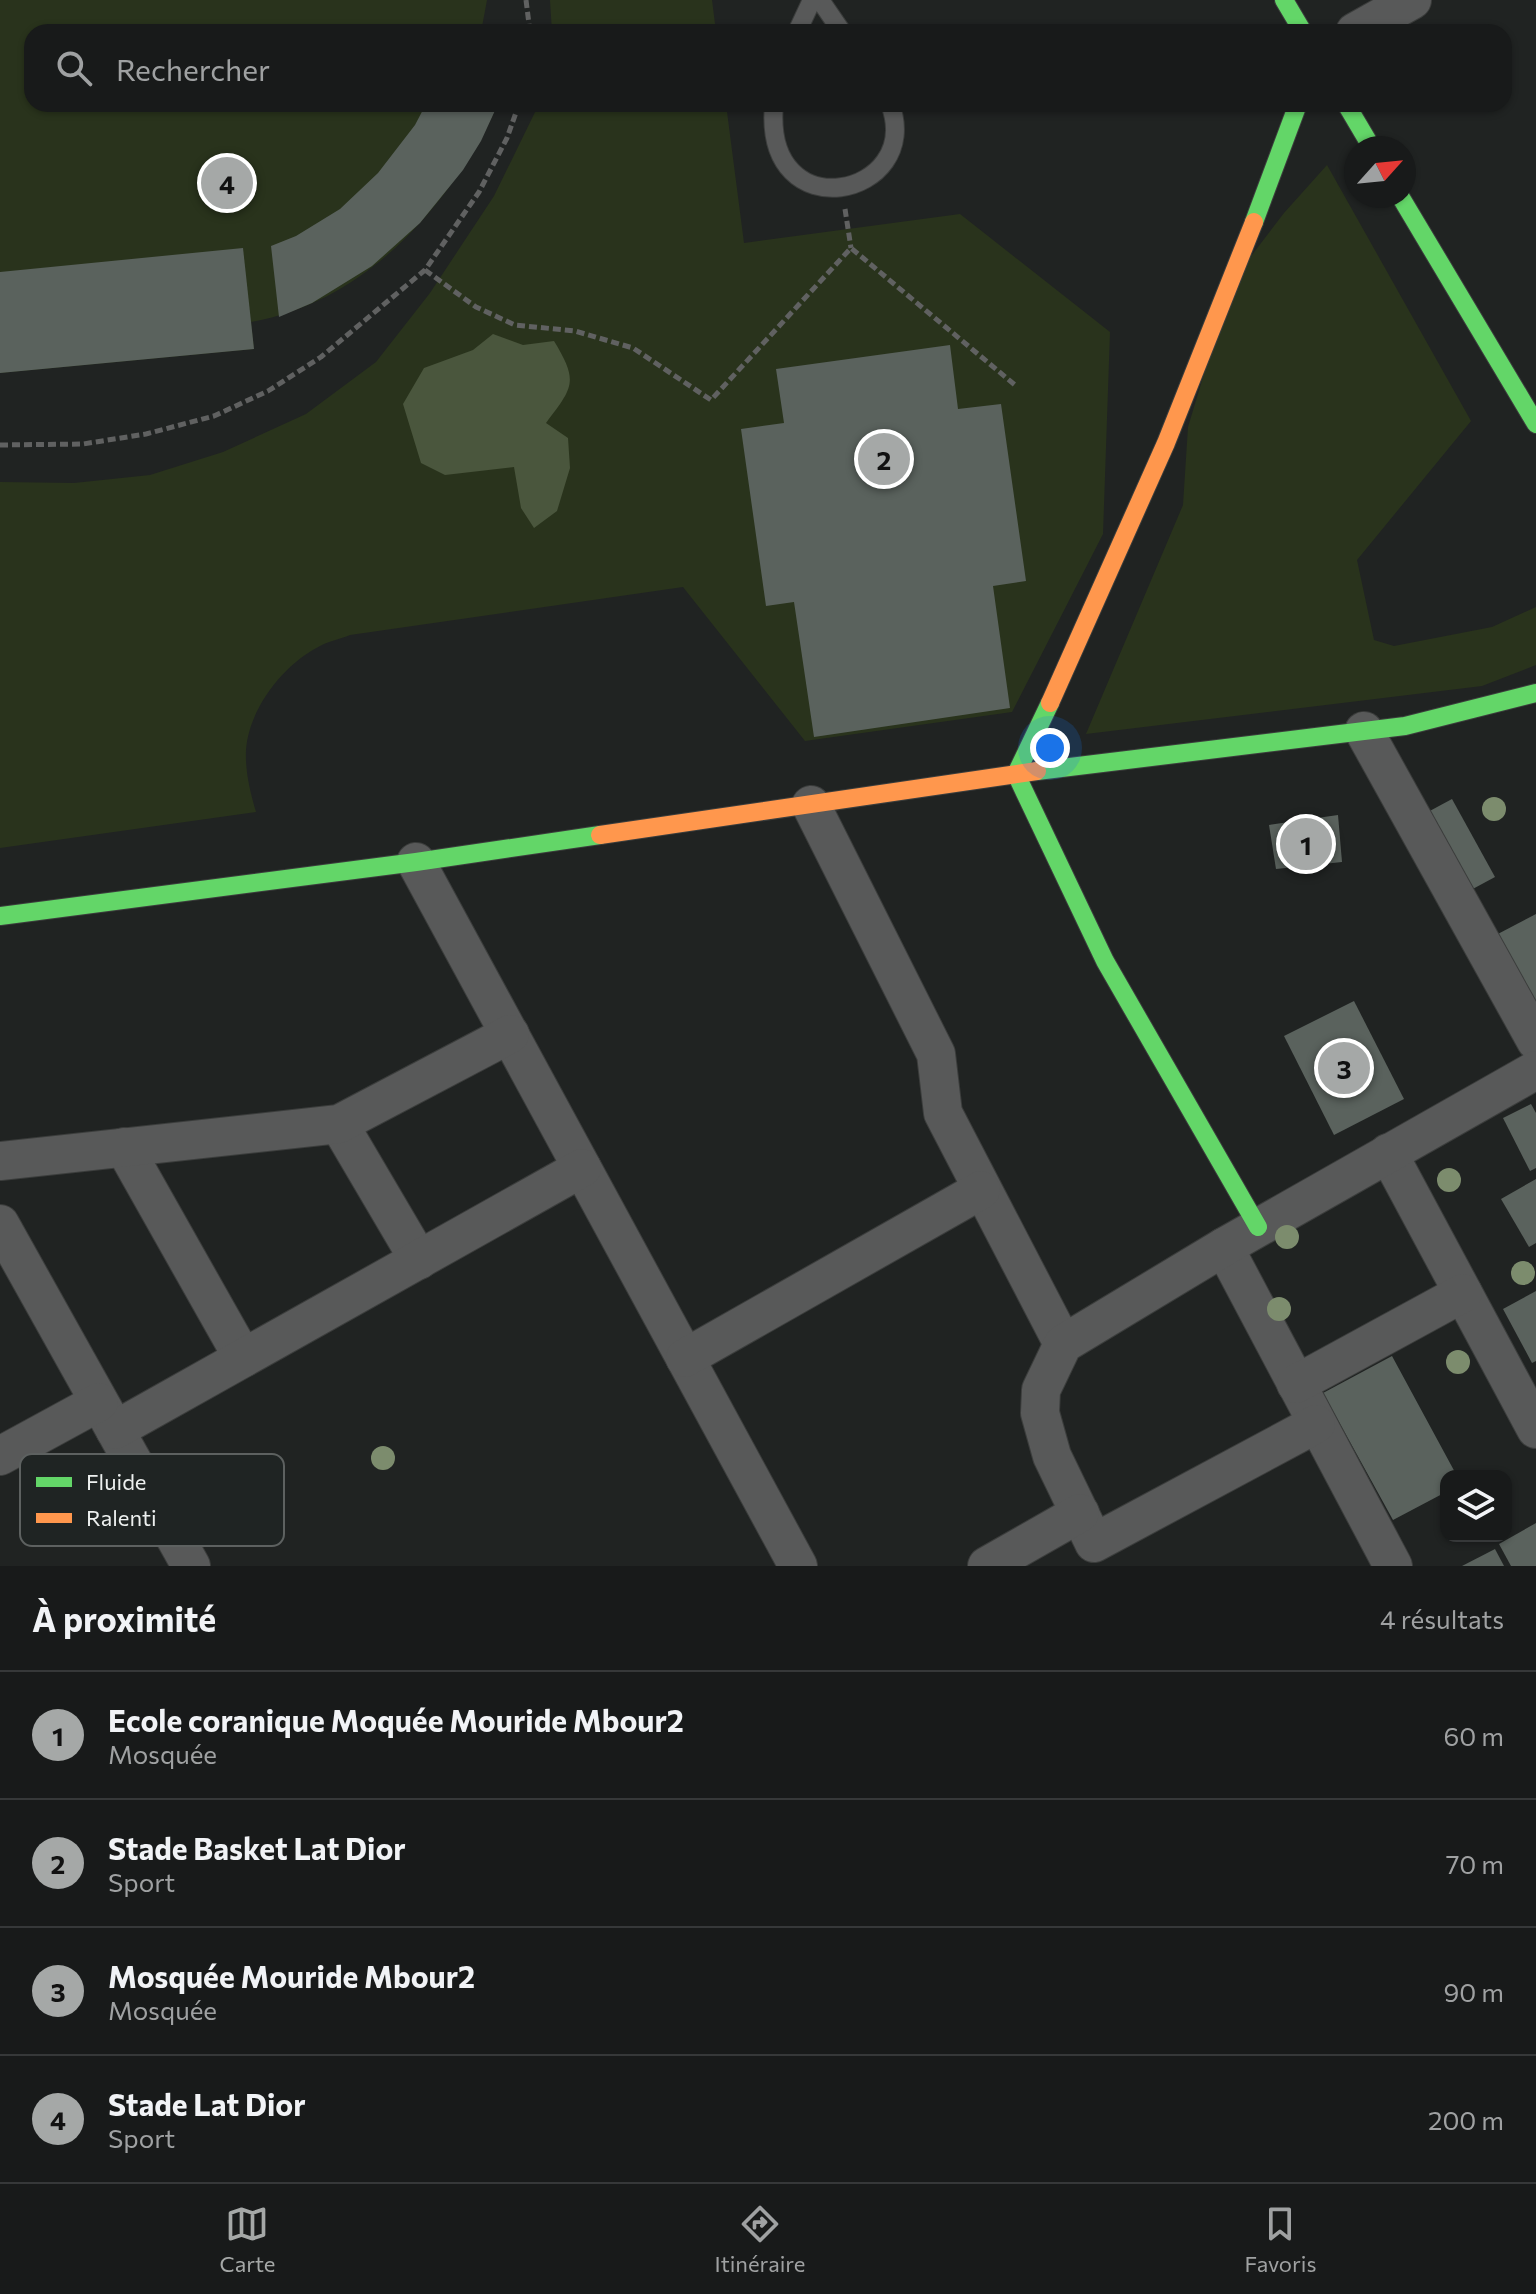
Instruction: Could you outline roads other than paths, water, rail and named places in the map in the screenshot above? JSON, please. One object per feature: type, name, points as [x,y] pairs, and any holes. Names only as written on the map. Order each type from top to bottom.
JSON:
[{"type":"street","points":[[1284,0],[1298,24]]},
{"type":"street","points":[[1369,24],[1412,0]]},
{"type":"street","points":[[1016,774],[1075,652],[1122,544],[1252,231],[1295,112]]},
{"type":"street","points":[[1351,112],[1365,136]]},
{"type":"street","points":[[1407,208],[1532,410]]},
{"type":"street","points":[[0,916],[416,862],[1016,774],[1405,726],[1536,693]]},
{"type":"street","points":[[1364,731],[1536,1041]]},
{"type":"street","points":[[1016,774],[1105,961],[1258,1227]]},
{"type":"street","points":[[811,805],[936,1054],[943,1113],[1063,1344]]},
{"type":"street","points":[[416,862],[798,1566]]},
{"type":"street","points":[[0,1161],[339,1124],[510,1034]]},
{"type":"street","points":[[1316,1424],[1094,1543],[1052,1456],[1040,1413],[1041,1390],[1063,1344],[1258,1227],[1536,1070]]},
{"type":"street","points":[[339,1124],[419,1260]]},
{"type":"street","points":[[124,1147],[243,1358]]},
{"type":"street","points":[[1388,1153],[1536,1429]]},
{"type":"street","points":[[0,1456],[107,1416],[243,1358],[582,1168]]},
{"type":"street","points":[[685,1358],[981,1190]]},
{"type":"street","points":[[0,1224],[128,1454]]},
{"type":"street","points":[[1224,1247],[1393,1566]]},
{"type":"street","points":[[1296,1384],[1463,1293]]},
{"type":"street","points":[[987,1566],[1080,1513]]},
{"type":"street","points":[[180,1546],[191,1566]]},
{"type":"lane","points":[[801,24],[812,0]]},
{"type":"lane","points":[[820,0],[836,24]]},
{"type":"lane","points":[[774,112],[773,138],[781,159],[795,175],[813,185],[842,188],[856,185],[874,174],[887,157],[895,137],[893,112]]},
{"type":"place","name":"Stade Lat Dior","points":[[227,183]]},
{"type":"place","name":"Stade Basket Lat Dior","points":[[884,459]]},
{"type":"place","name":"Ecole coranique Moquée Mouride Mbour2","points":[[1306,844]]},
{"type":"place","name":"Mosquée Mouride Mbour2","points":[[1344,1068]]}]
